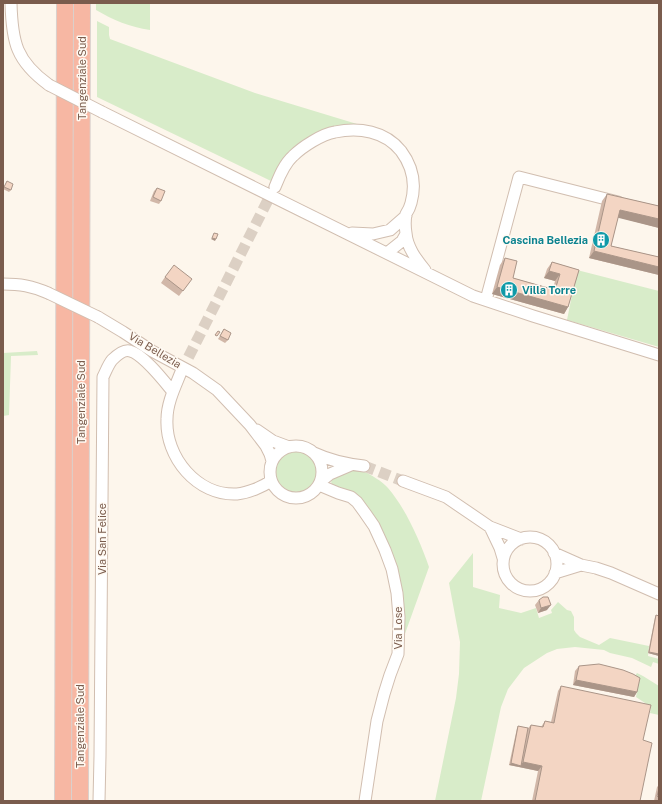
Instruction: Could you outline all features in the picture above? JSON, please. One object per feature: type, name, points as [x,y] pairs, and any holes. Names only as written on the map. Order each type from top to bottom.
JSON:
[{"type":"highway","name":"Tangenziale Sud","points":[[63,801],[65,3]]},
{"type":"highway","name":"Tangenziale Sud","points":[[80,801],[82,3]]},
{"type":"street","points":[[11,3],[12,27],[19,54],[34,73],[49,86],[473,296],[659,355]]},
{"type":"street","points":[[274,187],[292,156],[314,140],[334,132],[353,130],[371,131],[382,135],[392,141],[401,151],[409,164],[413,176],[414,190],[411,204],[406,216],[406,234],[408,244],[414,256],[427,273]]},
{"type":"street","points":[[486,300],[520,177],[631,205]]},
{"type":"street","points":[[347,233],[373,234],[390,230],[406,216]]},
{"type":"street","points":[[387,253],[390,230]]},
{"type":"street","points":[[387,253],[402,241],[406,234]]},
{"type":"street","name":"Via Bellezia","points":[[3,284],[16,284],[35,287],[48,292],[98,317],[152,351],[193,373],[217,390],[250,425],[266,446],[272,461],[270,471],[272,481],[277,490],[282,494],[290,498],[304,497],[314,491],[330,474],[351,465]]},
{"type":"street","name":"Via San Felice","points":[[99,801],[103,377],[116,356],[130,350],[148,363],[173,392]]},
{"type":"street","points":[[181,372],[173,392],[166,419],[168,438],[171,448],[180,465],[195,480],[213,490],[222,492],[238,494],[256,489],[272,481]]},
{"type":"street","name":"Via Bellezia","points":[[250,425],[273,441],[289,447],[296,446],[307,448],[327,459],[351,465],[364,466]]},
{"type":"street","points":[[272,461],[276,455],[289,447]]},
{"type":"street","points":[[314,453],[321,463],[322,476],[320,484]]},
{"type":"street","points":[[403,481],[446,497],[490,527],[521,539]]},
{"type":"street","name":"Via Lose","points":[[320,484],[338,493],[351,497],[357,502],[365,513],[374,526],[385,550],[392,569],[397,593],[399,617],[398,654],[384,694],[377,721],[365,801]]},
{"type":"street","points":[[490,527],[500,548],[505,575],[510,583],[517,588],[525,591],[542,589],[553,578],[555,573],[556,562],[554,553],[542,540],[533,538],[521,539],[510,546],[503,558]]},
{"type":"street","points":[[554,553],[581,565],[611,573],[659,594]]},
{"type":"street","points":[[555,573],[581,565]]},
{"type":"green space","points":[[96,3],[150,3],[150,30],[122,23],[109,17],[96,10]]},
{"type":"green space","points":[[97,21],[109,27],[110,39],[255,93],[357,124],[332,128],[315,134],[300,142],[284,159],[271,181],[97,97]]},
{"type":"green space","points":[[577,270],[659,291],[659,347],[567,320]]},
{"type":"green space","points":[[37,351],[38,355],[11,356],[9,415],[3,416],[3,353]]},
{"type":"green space","points":[[291,446],[301,446],[310,450],[318,458],[322,467],[322,477],[318,486],[310,494],[301,498],[291,498],[282,494],[274,486],[270,477],[270,467],[274,458],[282,450]]},
{"type":"green space","points":[[344,468],[361,470],[376,478],[395,496],[412,526],[429,567],[402,642],[402,617],[376,524],[334,487],[331,482],[333,478]]},
{"type":"green space","points":[[473,553],[473,587],[500,595],[499,608],[521,613],[536,608],[539,618],[552,613],[551,610],[558,602],[567,610],[571,611],[574,617],[574,630],[580,637],[599,645],[610,638],[649,646],[648,656],[659,659],[659,664],[653,662],[651,667],[632,658],[610,653],[604,650],[575,647],[557,649],[547,653],[524,668],[508,689],[501,707],[481,801],[435,801],[456,698],[459,674],[460,642],[449,583]]},
{"type":"green space","points":[[637,673],[659,686],[659,715],[650,713],[651,707],[636,697],[639,682],[633,679]]},
{"type":"building","points":[[7,181],[13,184],[11,190],[4,187]]},
{"type":"building","points":[[157,188],[165,191],[161,201],[153,197]]},
{"type":"building","points":[[607,194],[659,206],[659,219],[620,210],[611,246],[659,257],[659,267],[594,251]]},
{"type":"building","points":[[214,233],[218,234],[216,239],[212,238]]},
{"type":"building","points":[[505,258],[517,261],[513,278],[555,290],[560,274],[549,271],[552,262],[579,270],[568,307],[497,287]]},
{"type":"building","points":[[174,265],[192,279],[183,291],[165,277]]},
{"type":"building","points":[[224,329],[231,333],[228,340],[220,336]]},
{"type":"building","points":[[218,331],[220,332],[217,336],[215,335]]},
{"type":"building","points":[[543,597],[548,597],[551,605],[541,608],[539,600]]},
{"type":"building","points":[[656,615],[659,616],[659,654],[649,652]]},
{"type":"building","points":[[599,664],[623,670],[640,678],[637,692],[576,680],[579,666]]},
{"type":"building","points":[[561,686],[651,705],[643,740],[652,743],[640,801],[535,801],[542,766],[523,762],[531,725],[543,727],[545,721],[554,723]]},
{"type":"building","points":[[518,726],[528,728],[521,766],[511,763]]},
{"type":"tunnel","points":[[181,372],[274,188]]},
{"type":"tunnel","points":[[364,466],[403,481]]},
{"type":"place","name":"Cascina Bellezia","points":[[601,240]]},
{"type":"place","name":"Villa Torre","points":[[509,290]]}]
